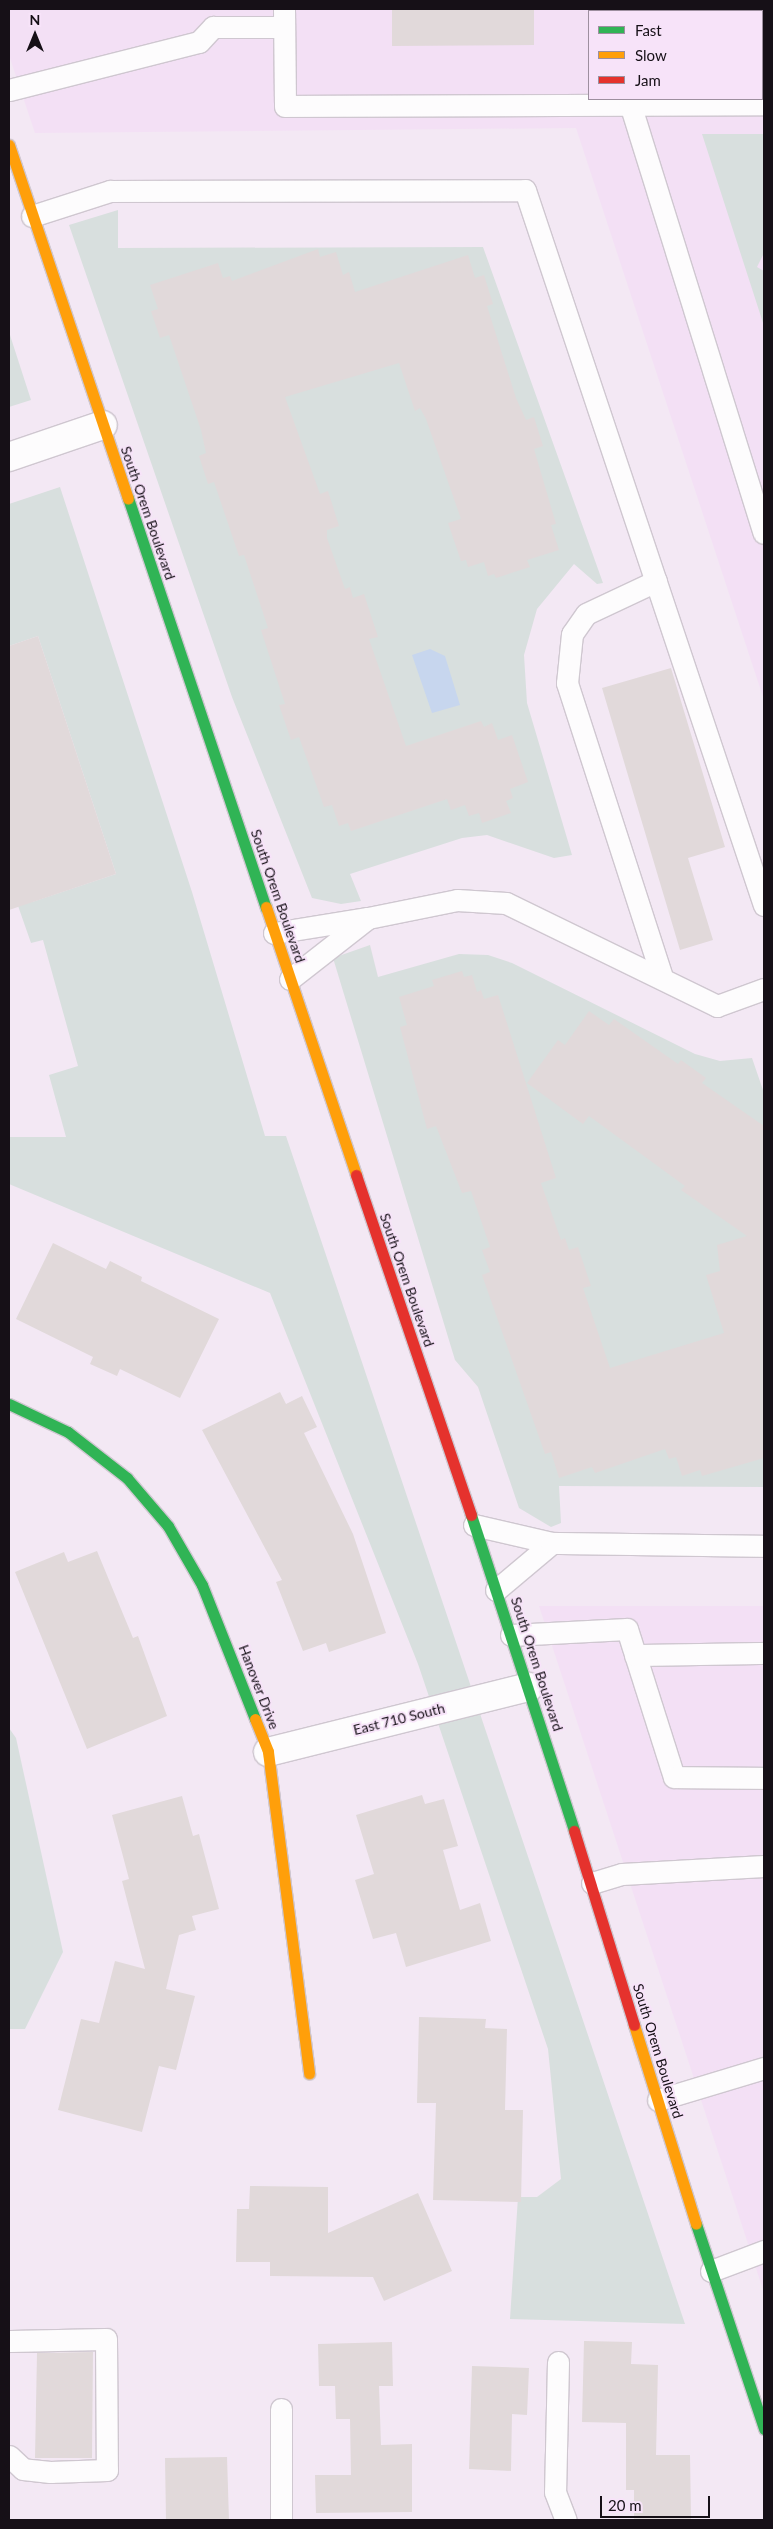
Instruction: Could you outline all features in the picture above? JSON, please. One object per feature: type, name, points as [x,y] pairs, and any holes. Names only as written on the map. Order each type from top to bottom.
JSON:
[{"type":"street","name":"South Orem Boulevard","points":[[9,145],[529,1687],[592,1883],[711,2271],[764,2429]]},
{"type":"street","points":[[9,457],[103,425]]},
{"type":"street","name":"Hanover Drive","points":[[9,1404],[68,1432],[127,1478],[168,1526],[202,1585],[268,1752],[309,2073]]},
{"type":"street","name":"East 710 South","points":[[268,1752],[529,1687]]},
{"type":"lane","points":[[9,90],[200,42],[213,27],[284,18],[285,106],[630,104],[717,101],[764,104]]},
{"type":"lane","points":[[630,104],[764,533]]},
{"type":"lane","points":[[32,216],[110,191],[525,190],[764,905]]},
{"type":"lane","points":[[656,581],[586,614],[572,634],[567,683],[662,977]]},
{"type":"lane","points":[[274,933],[368,918],[457,900],[506,903],[662,977],[717,1006],[764,989]]},
{"type":"lane","points":[[290,978],[368,918]]},
{"type":"lane","points":[[474,1525],[552,1543],[764,1546]]},
{"type":"lane","points":[[496,1590],[552,1543]]},
{"type":"lane","points":[[511,1635],[627,1630],[674,1777],[764,1778]]},
{"type":"lane","points":[[635,1655],[764,1653]]},
{"type":"lane","points":[[592,1883],[622,1874],[764,1866]]},
{"type":"lane","points":[[658,2100],[764,2068]]},
{"type":"lane","points":[[711,2271],[764,2251]]},
{"type":"lane","points":[[9,2341],[106,2339],[107,2470],[50,2472],[23,2469],[9,2456]]},
{"type":"lane","points":[[558,2362],[555,2492],[566,2520]]},
{"type":"lane","points":[[281,2409],[282,2520]]},
{"type":"shaded area","points":[[9,9],[764,9],[764,700],[576,128],[35,133],[9,55]]},
{"type":"shaded area","points":[[702,134],[764,134],[764,253],[757,267],[764,271],[764,326]]},
{"type":"shaded area","points":[[118,210],[118,248],[483,247],[603,583],[597,584],[574,564],[537,609],[524,655],[527,703],[572,855],[554,858],[487,835],[462,838],[350,874],[361,901],[341,904],[312,898],[232,697],[69,225]]},
{"type":"shaded area","points":[[9,332],[31,400],[9,407]]},
{"type":"shaded area","points":[[60,487],[192,892],[265,1136],[286,1136],[685,2324],[510,2319],[518,2197],[537,2197],[561,2179],[548,2049],[418,1664],[270,1293],[9,1184],[9,1137],[66,1137],[49,1075],[78,1066],[43,940],[31,943],[9,880],[9,832],[32,902],[116,874],[38,636],[9,646],[9,504]]},
{"type":"shaded area","points":[[370,945],[378,977],[459,954],[488,955],[512,963],[695,1054],[720,1061],[752,1058],[764,1093],[764,1487],[559,1486],[561,1523],[551,1527],[519,1508],[478,1387],[455,1360],[333,958]]},
{"type":"shaded area","points":[[539,1606],[764,1606],[764,2293],[725,2173]]},
{"type":"shaded area","points":[[9,1728],[16,1738],[63,1952],[25,2029],[9,2029]]},
{"type":"water","points":[[430,649],[445,656],[460,705],[432,713],[412,655]]},
{"type":"building","points":[[392,9],[534,9],[534,45],[392,46]]},
{"type":"building","points":[[318,249],[320,257],[336,252],[343,275],[349,272],[355,292],[468,255],[475,278],[484,275],[493,304],[487,306],[516,398],[526,420],[534,417],[543,446],[534,449],[556,524],[551,525],[559,550],[527,560],[530,567],[496,578],[494,574],[488,576],[484,562],[468,567],[466,560],[461,561],[448,523],[461,519],[426,419],[420,408],[415,411],[399,363],[285,397],[320,494],[328,491],[339,526],[327,530],[327,538],[345,589],[350,587],[353,598],[364,594],[378,637],[369,639],[406,746],[481,721],[484,727],[492,723],[498,740],[512,735],[528,782],[510,789],[513,798],[506,801],[511,813],[482,823],[479,813],[469,816],[465,805],[451,810],[447,799],[351,831],[348,823],[339,826],[332,805],[324,807],[299,737],[291,740],[279,705],[285,704],[261,630],[268,628],[244,555],[239,556],[214,482],[208,484],[199,456],[206,453],[201,430],[169,335],[160,338],[151,311],[158,309],[150,285],[218,263],[223,278],[230,276],[232,281]]},
{"type":"building","points":[[38,636],[116,874],[9,910],[9,646]]},
{"type":"building","points":[[671,668],[725,847],[688,858],[713,940],[680,950],[602,688]]},
{"type":"building","points":[[462,971],[464,977],[472,975],[477,992],[481,990],[484,999],[498,995],[556,1178],[541,1183],[561,1240],[565,1238],[569,1250],[578,1247],[591,1286],[583,1288],[610,1368],[724,1333],[706,1275],[720,1271],[717,1245],[747,1236],[681,1190],[685,1186],[589,1116],[583,1124],[527,1083],[558,1040],[565,1045],[589,1011],[609,1025],[614,1019],[678,1064],[681,1060],[706,1078],[702,1083],[764,1126],[764,1458],[702,1476],[700,1470],[682,1476],[676,1457],[669,1459],[665,1449],[595,1473],[592,1467],[559,1478],[551,1452],[545,1454],[482,1275],[490,1272],[482,1250],[490,1247],[471,1191],[462,1193],[436,1126],[427,1129],[400,1027],[407,1025],[399,997],[434,986],[432,980]]},
{"type":"building","points":[[53,1243],[106,1269],[110,1261],[142,1277],[141,1281],[219,1319],[180,1398],[120,1369],[117,1376],[90,1364],[93,1357],[16,1319]]},
{"type":"building","points":[[280,1392],[286,1404],[302,1396],[317,1427],[304,1433],[353,1534],[386,1633],[329,1652],[326,1643],[303,1651],[276,1582],[282,1580],[202,1430]]},
{"type":"building","points":[[97,1551],[133,1638],[138,1636],[167,1716],[87,1749],[15,1572],[64,1552],[68,1562]]},
{"type":"building","points":[[422,1795],[425,1804],[444,1799],[458,1846],[443,1850],[460,1910],[480,1903],[491,1941],[406,1967],[396,1933],[373,1939],[355,1880],[374,1874],[356,1815]]},
{"type":"building","points":[[182,1796],[193,1836],[199,1834],[219,1909],[192,1916],[196,1930],[179,1935],[166,1989],[195,1996],[176,2070],[159,2066],[142,2132],[58,2110],[81,2019],[99,2023],[115,1961],[145,1969],[122,1881],[129,1879],[112,1815]]},
{"type":"building","points":[[419,2017],[486,2019],[485,2028],[507,2029],[505,2110],[523,2110],[521,2202],[433,2200],[436,2103],[417,2103]]},
{"type":"building","points":[[250,2186],[328,2187],[328,2233],[418,2193],[452,2271],[384,2301],[373,2277],[270,2276],[270,2262],[236,2262],[237,2209],[249,2209]]},
{"type":"building","points":[[584,2341],[632,2342],[631,2364],[658,2365],[656,2455],[690,2455],[691,2519],[634,2520],[634,2490],[626,2490],[626,2423],[582,2422]]},
{"type":"building","points":[[392,2342],[393,2386],[379,2386],[381,2445],[412,2444],[412,2512],[316,2513],[315,2475],[351,2475],[350,2419],[336,2419],[335,2386],[319,2386],[318,2344]]},
{"type":"building","points":[[93,2352],[92,2458],[35,2458],[37,2353]]},
{"type":"building","points":[[472,2366],[529,2368],[527,2415],[512,2414],[511,2471],[469,2469]]},
{"type":"building","points":[[227,2457],[229,2520],[166,2520],[165,2458]]},
{"type":"traffic: fast","points":[[128,498],[266,907]]},
{"type":"traffic: fast","points":[[9,1404],[68,1432],[127,1478],[168,1526],[202,1585],[255,1719]]},
{"type":"traffic: fast","points":[[471,1515],[574,1831]]},
{"type":"traffic: fast","points":[[696,2224],[764,2429]]},
{"type":"traffic: slow","points":[[9,145],[128,498]]},
{"type":"traffic: slow","points":[[266,907],[356,1175]]},
{"type":"traffic: slow","points":[[255,1719],[268,1752],[309,2073]]},
{"type":"traffic: slow","points":[[634,2025],[696,2224]]},
{"type":"traffic: jam","points":[[356,1175],[471,1515]]},
{"type":"traffic: jam","points":[[574,1831],[634,2025]]}]
